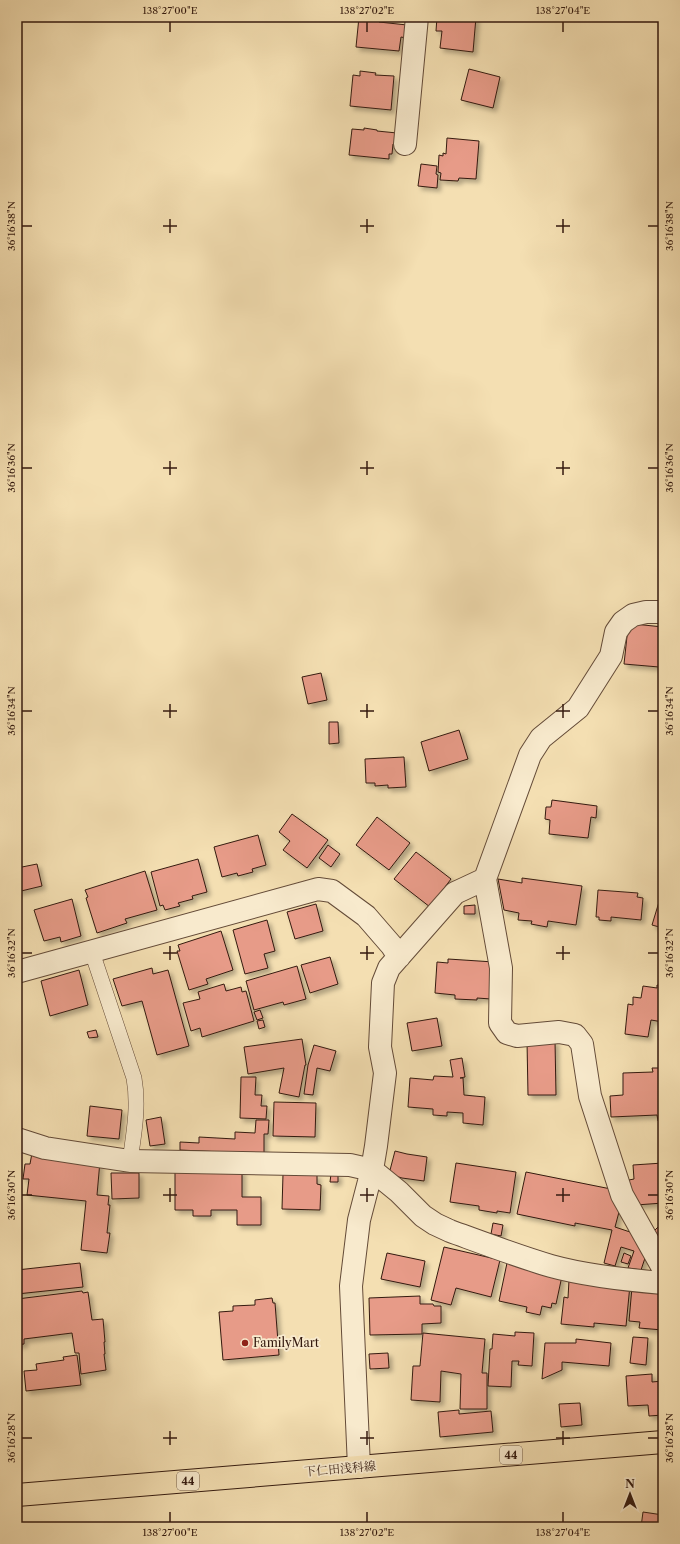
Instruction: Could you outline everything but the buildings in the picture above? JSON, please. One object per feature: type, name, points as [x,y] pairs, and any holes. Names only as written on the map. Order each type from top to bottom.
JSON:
[{"type":"main road","name":"下仁田浅科線","points":[[17,1495],[663,1442]]},
{"type":"street","points":[[405,144],[417,17]]},
{"type":"street","points":[[663,612],[646,612],[633,615],[623,622],[616,632],[611,656],[578,708],[541,738],[530,755],[485,879],[502,968],[500,1023],[507,1033],[517,1036],[559,1032],[575,1035],[582,1044],[590,1096],[622,1195],[663,1268]]},
{"type":"street","points":[[359,1467],[351,1286],[359,1220],[372,1170],[376,1146],[384,1073],[380,1047],[384,983],[390,968],[455,893],[485,879]]},
{"type":"street","points":[[17,972],[318,889],[332,891],[366,916],[392,946],[399,957]]},
{"type":"street","points":[[17,1139],[45,1148],[130,1160],[350,1165],[372,1170],[399,1192],[423,1216],[450,1231],[559,1268],[602,1276],[663,1283]]},
{"type":"lane","points":[[92,952],[134,1078],[137,1096],[135,1131],[130,1160]]},
{"type":"place","name":"FamilyMart","points":[[245,1343]]}]
